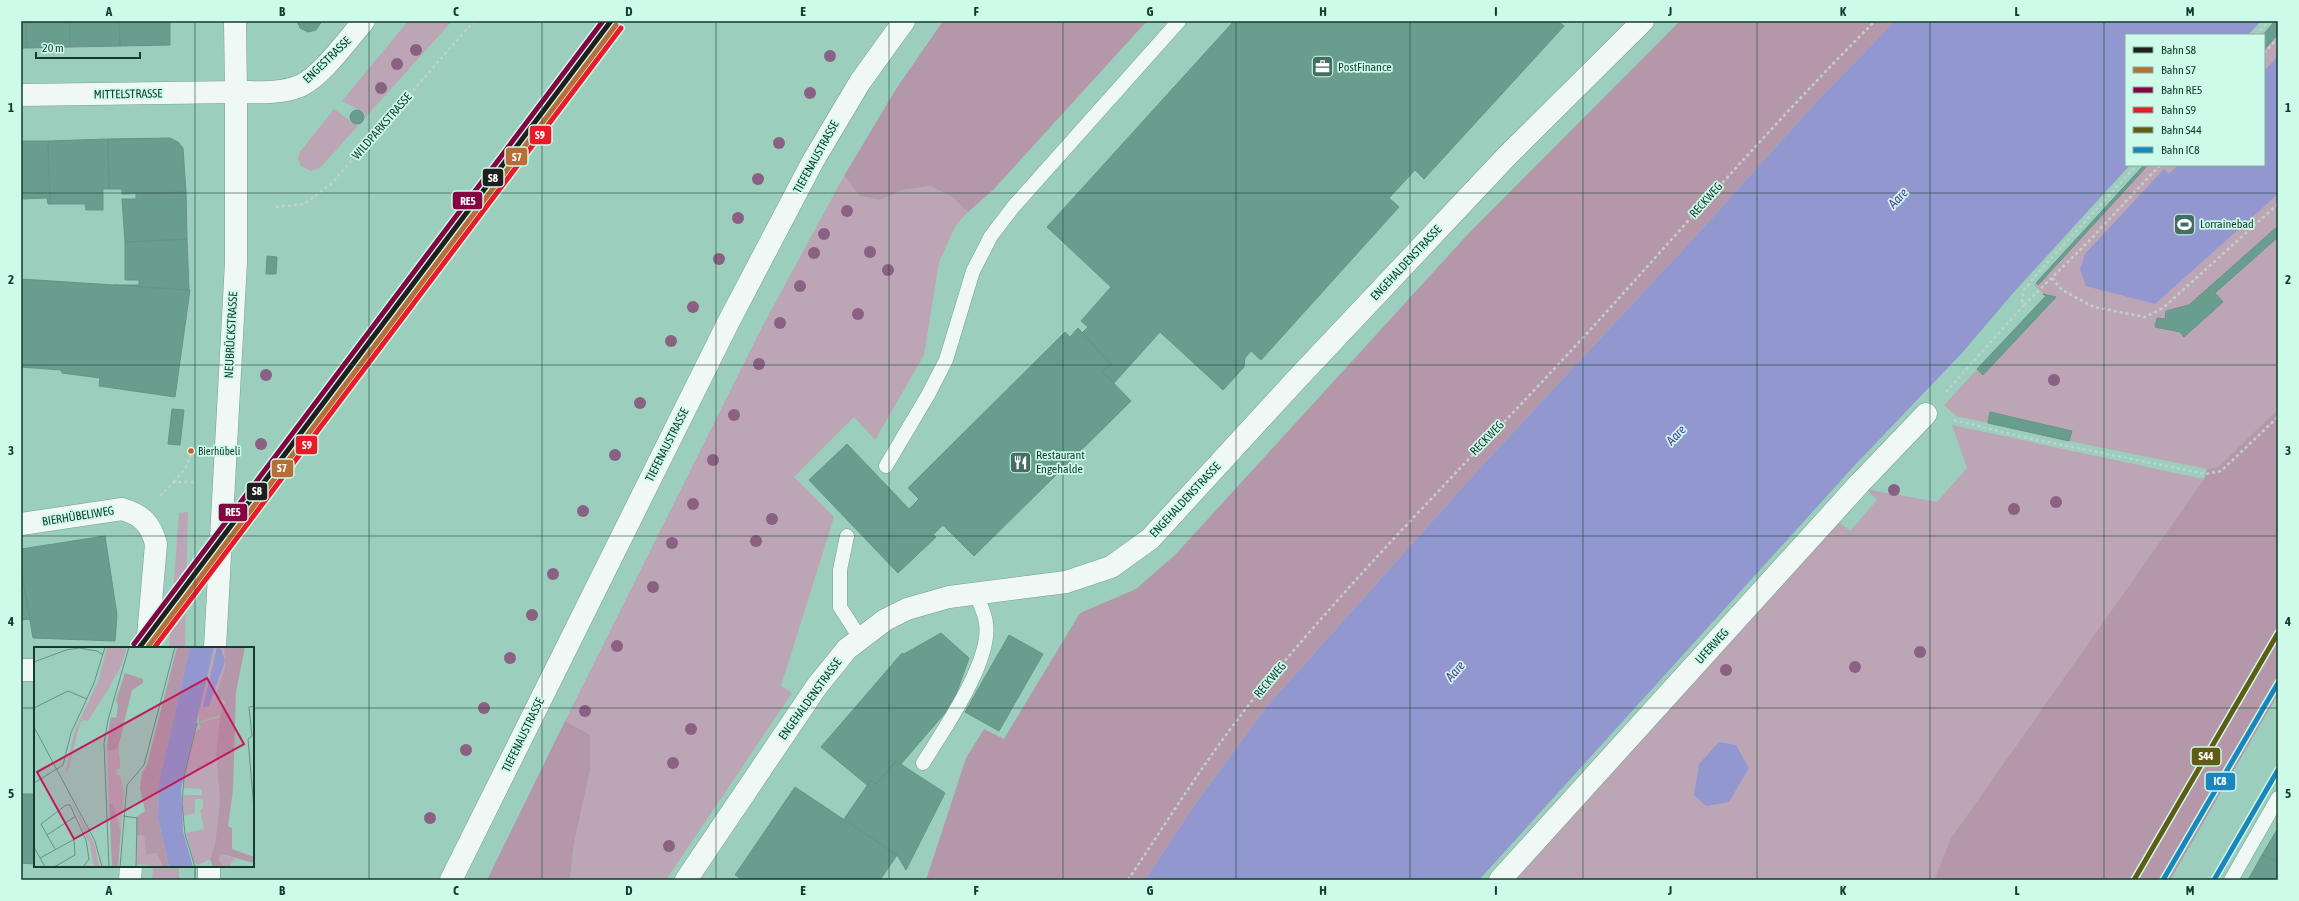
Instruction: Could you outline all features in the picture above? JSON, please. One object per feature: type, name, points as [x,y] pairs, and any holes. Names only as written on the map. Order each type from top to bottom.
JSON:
[{"type":"street","name":"NEUBRÜCKSTRASSE","points":[[216,647],[236,262],[235,21]]},
{"type":"street","name":"ENGESTRASSE","points":[[236,92],[280,91],[299,86],[309,80],[326,64],[364,21]]},
{"type":"street","name":"TIEFENAUSTRASSE","points":[[451,880],[728,323],[813,161],[860,82],[904,21]]},
{"type":"street","name":"ENGEHALDENSTRASSE","points":[[686,880],[825,674],[860,638],[885,620],[907,609],[949,597],[1066,582],[1112,567],[1150,539],[1295,380],[1507,156],[1643,21]]},
{"type":"street","name":"MITTELSTRASSE","points":[[21,95],[236,92]]},
{"type":"street","name":"UFERWEG","points":[[1500,880],[1844,500],[1926,414]]},
{"type":"street","name":"BIERHÜBELIWEG","points":[[21,524],[122,509],[139,515]]},
{"type":"street","points":[[139,515],[145,520],[152,531],[156,544],[148,647]]},
{"type":"street","points":[[21,670],[34,670]]},
{"type":"street","points":[[130,880],[131,867]]},
{"type":"street","points":[[208,880],[209,867]]},
{"type":"lane","points":[[886,466],[928,395],[946,360],[973,271],[991,236],[1014,206],[1180,21]]},
{"type":"lane","points":[[847,536],[840,570],[840,607],[860,638]]},
{"type":"lane","points":[[923,764],[961,702],[985,646],[986,623],[976,593]]},
{"type":"lane","points":[[2231,880],[2278,798]]},
{"type":"path","name":"WILDPARKSTRASSE","points":[[276,207],[304,204],[331,184],[474,21]]},
{"type":"path","name":"RECKWEG","points":[[1128,880],[1184,796],[1258,693],[1381,552],[1567,355],[1780,119],[1875,21]]},
{"type":"path","points":[[2257,34],[2269,21]]},
{"type":"path","points":[[2265,52],[2278,38]]},
{"type":"path","points":[[2024,304],[2022,301],[2024,290],[2036,275],[2136,166]]},
{"type":"path","points":[[2159,166],[2052,278],[2024,304],[1926,414],[2023,437],[2206,474],[2221,471],[2278,417]]},
{"type":"path","points":[[2052,278],[2062,290],[2084,304],[2145,317],[2162,308],[2278,204]]},
{"type":"path","points":[[139,515],[174,482],[186,467],[191,453]]},
{"type":"path","points":[[174,482],[224,482]]},
{"type":"shaded area","points":[[408,21],[452,21],[362,121],[365,113],[342,101]]},
{"type":"shaded area","points":[[943,21],[1147,21],[994,189],[968,212],[951,196],[930,186],[903,190],[880,200],[860,196],[844,176],[896,89]]},
{"type":"shaded area","points":[[1680,21],[1895,21],[1819,99],[1693,239],[1478,470],[1268,705],[1195,804],[1145,880],[926,880],[966,758],[984,729],[1004,739],[1080,613],[1136,589],[1175,555],[1469,233]]},
{"type":"shaded area","name":"Lorrainebad","points":[[2275,21],[2278,21],[2278,409],[2218,467],[2207,469],[1956,416],[1944,405],[2045,296],[2034,285],[2143,166],[2265,166],[2264,34]]},
{"type":"shaded area","points":[[334,109],[358,126],[320,168],[311,171],[301,166],[298,159],[299,153]]},
{"type":"shaded area","points":[[844,176],[860,196],[880,200],[903,190],[930,186],[951,196],[968,212],[956,225],[939,262],[924,355],[875,440],[854,417],[794,477],[834,517],[781,686],[792,693],[666,880],[570,880],[574,843],[565,721],[762,327]]},
{"type":"shaded area","points":[[2278,409],[2278,694],[2170,880],[1934,880],[1951,838],[2204,479],[2207,469],[2218,467]]},
{"type":"shaded area","points":[[1952,425],[2204,479],[1951,838],[1934,880],[1510,880],[1838,521],[1850,531],[1877,500],[1866,489],[1937,502],[1967,468]]},
{"type":"shaded area","points":[[188,512],[185,647],[169,647],[179,513]]},
{"type":"shaded area","points":[[565,721],[590,735],[590,770],[574,843],[570,880],[487,880]]},
{"type":"shaded area","points":[[153,867],[179,867],[179,880],[152,880]]},
{"type":"water","name":"Aare","points":[[1895,21],[2261,21],[2249,34],[2125,34],[2125,166],[2129,166],[2014,292],[1962,353],[1855,465],[1479,880],[1145,880],[1195,804],[1268,705],[1478,470],[1693,239],[1819,99]]},
{"type":"water","points":[[2278,56],[2278,194],[2155,304],[2086,286],[2080,269],[2085,254],[2164,169],[2169,174],[2177,166],[2265,166],[2265,70]]},
{"type":"water","points":[[1719,742],[1736,745],[1749,768],[1729,802],[1706,806],[1694,795],[1699,764]]},
{"type":"building","points":[[21,21],[26,21],[27,48],[21,48]]},
{"type":"building","points":[[26,21],[70,21],[70,47],[27,48]]},
{"type":"building","points":[[70,21],[119,21],[120,46],[70,47]]},
{"type":"building","points":[[119,21],[170,21],[170,45],[120,46]]},
{"type":"building","points":[[297,21],[322,21],[316,30],[308,32],[300,28]]},
{"type":"building","points":[[1234,21],[1558,21],[1564,26],[1424,179],[1415,170],[1389,198],[1399,207],[1261,360],[1251,351],[1245,358],[1244,367],[1223,390],[1160,332],[1114,383],[1102,371],[1111,364],[1082,333],[1088,327],[1081,321],[1111,287],[1047,227]]},
{"type":"building","points":[[2275,21],[2278,21],[2278,34],[2265,49],[2264,34]]},
{"type":"building","points":[[354,110],[360,110],[364,114],[364,120],[360,124],[354,124],[350,120],[350,114]]},
{"type":"building","points":[[170,138],[178,142],[183,148],[186,192],[122,194],[122,189],[109,189],[108,139]]},
{"type":"building","points":[[108,139],[109,189],[103,189],[103,210],[86,210],[85,204],[50,204],[48,141]]},
{"type":"building","points":[[21,141],[48,141],[50,204],[48,204],[47,198],[21,199]]},
{"type":"building","points":[[2143,166],[2147,166],[2038,285],[2036,283]]},
{"type":"building","points":[[186,192],[187,239],[125,242],[122,199],[136,199],[136,193]]},
{"type":"building","points":[[2278,226],[2278,237],[2215,293],[2223,302],[2184,337],[2180,332],[2155,327],[2157,318],[2165,319],[2166,311],[2189,305]]},
{"type":"building","points":[[187,239],[189,290],[113,285],[139,285],[139,280],[125,280],[125,242]]},
{"type":"building","points":[[267,256],[277,257],[276,274],[266,274]]},
{"type":"building","points":[[21,279],[190,290],[175,397],[99,386],[100,378],[62,373],[61,370],[21,367]]},
{"type":"building","points":[[2043,294],[2056,297],[1983,375],[1977,369],[2046,296]]},
{"type":"building","points":[[1078,328],[1111,364],[1102,371],[1131,401],[974,556],[943,525],[933,535],[936,537],[898,573],[809,480],[847,444],[909,509],[919,499],[908,488],[1065,332],[1070,337]]},
{"type":"building","points":[[172,409],[184,410],[180,445],[168,444]]},
{"type":"building","points":[[1990,412],[2072,431],[2069,441],[1988,423]]},
{"type":"building","points":[[105,536],[117,615],[115,641],[33,638],[21,569],[21,549]]},
{"type":"building","points":[[21,569],[30,619],[21,620]]},
{"type":"building","points":[[941,633],[969,658],[955,697],[957,699],[901,764],[896,761],[876,784],[871,780],[867,785],[821,747],[902,653],[904,654]]},
{"type":"building","points":[[1009,635],[1043,654],[999,731],[965,712]]},
{"type":"building","points":[[896,761],[945,793],[906,870],[897,855],[844,819],[871,780],[876,784]]},
{"type":"building","points":[[795,787],[897,855],[880,880],[739,880],[740,878],[735,875]]},
{"type":"building","points":[[21,794],[34,794],[34,864],[21,863]]},
{"type":"building","points":[[2278,828],[2278,862],[2262,855]]},
{"type":"building","points":[[2262,855],[2278,862],[2278,880],[2248,880]]},
{"type":"rail line","name":"RE5","points":[[134,644],[603,21]]},
{"type":"rail line","name":"S8","points":[[140,647],[611,21]]},
{"type":"rail line","name":"S7","points":[[148,647],[616,25]]},
{"type":"rail line","name":"S9","points":[[155,647],[621,28]]},
{"type":"rail line","name":"S44","points":[[2134,880],[2278,633]]},
{"type":"rail line","name":"IC8","points":[[2163,880],[2278,683]]},
{"type":"rail line","name":"IC8","points":[[2214,880],[2278,770]]},
{"type":"place","name":"PostFinance","points":[[1323,67]]},
{"type":"place","name":"Lorrainebad","points":[[2184,224]]},
{"type":"place","name":"Bierhübeli","points":[[191,451]]},
{"type":"place","name":"Restaurant Engehalde","points":[[1021,462]]}]
